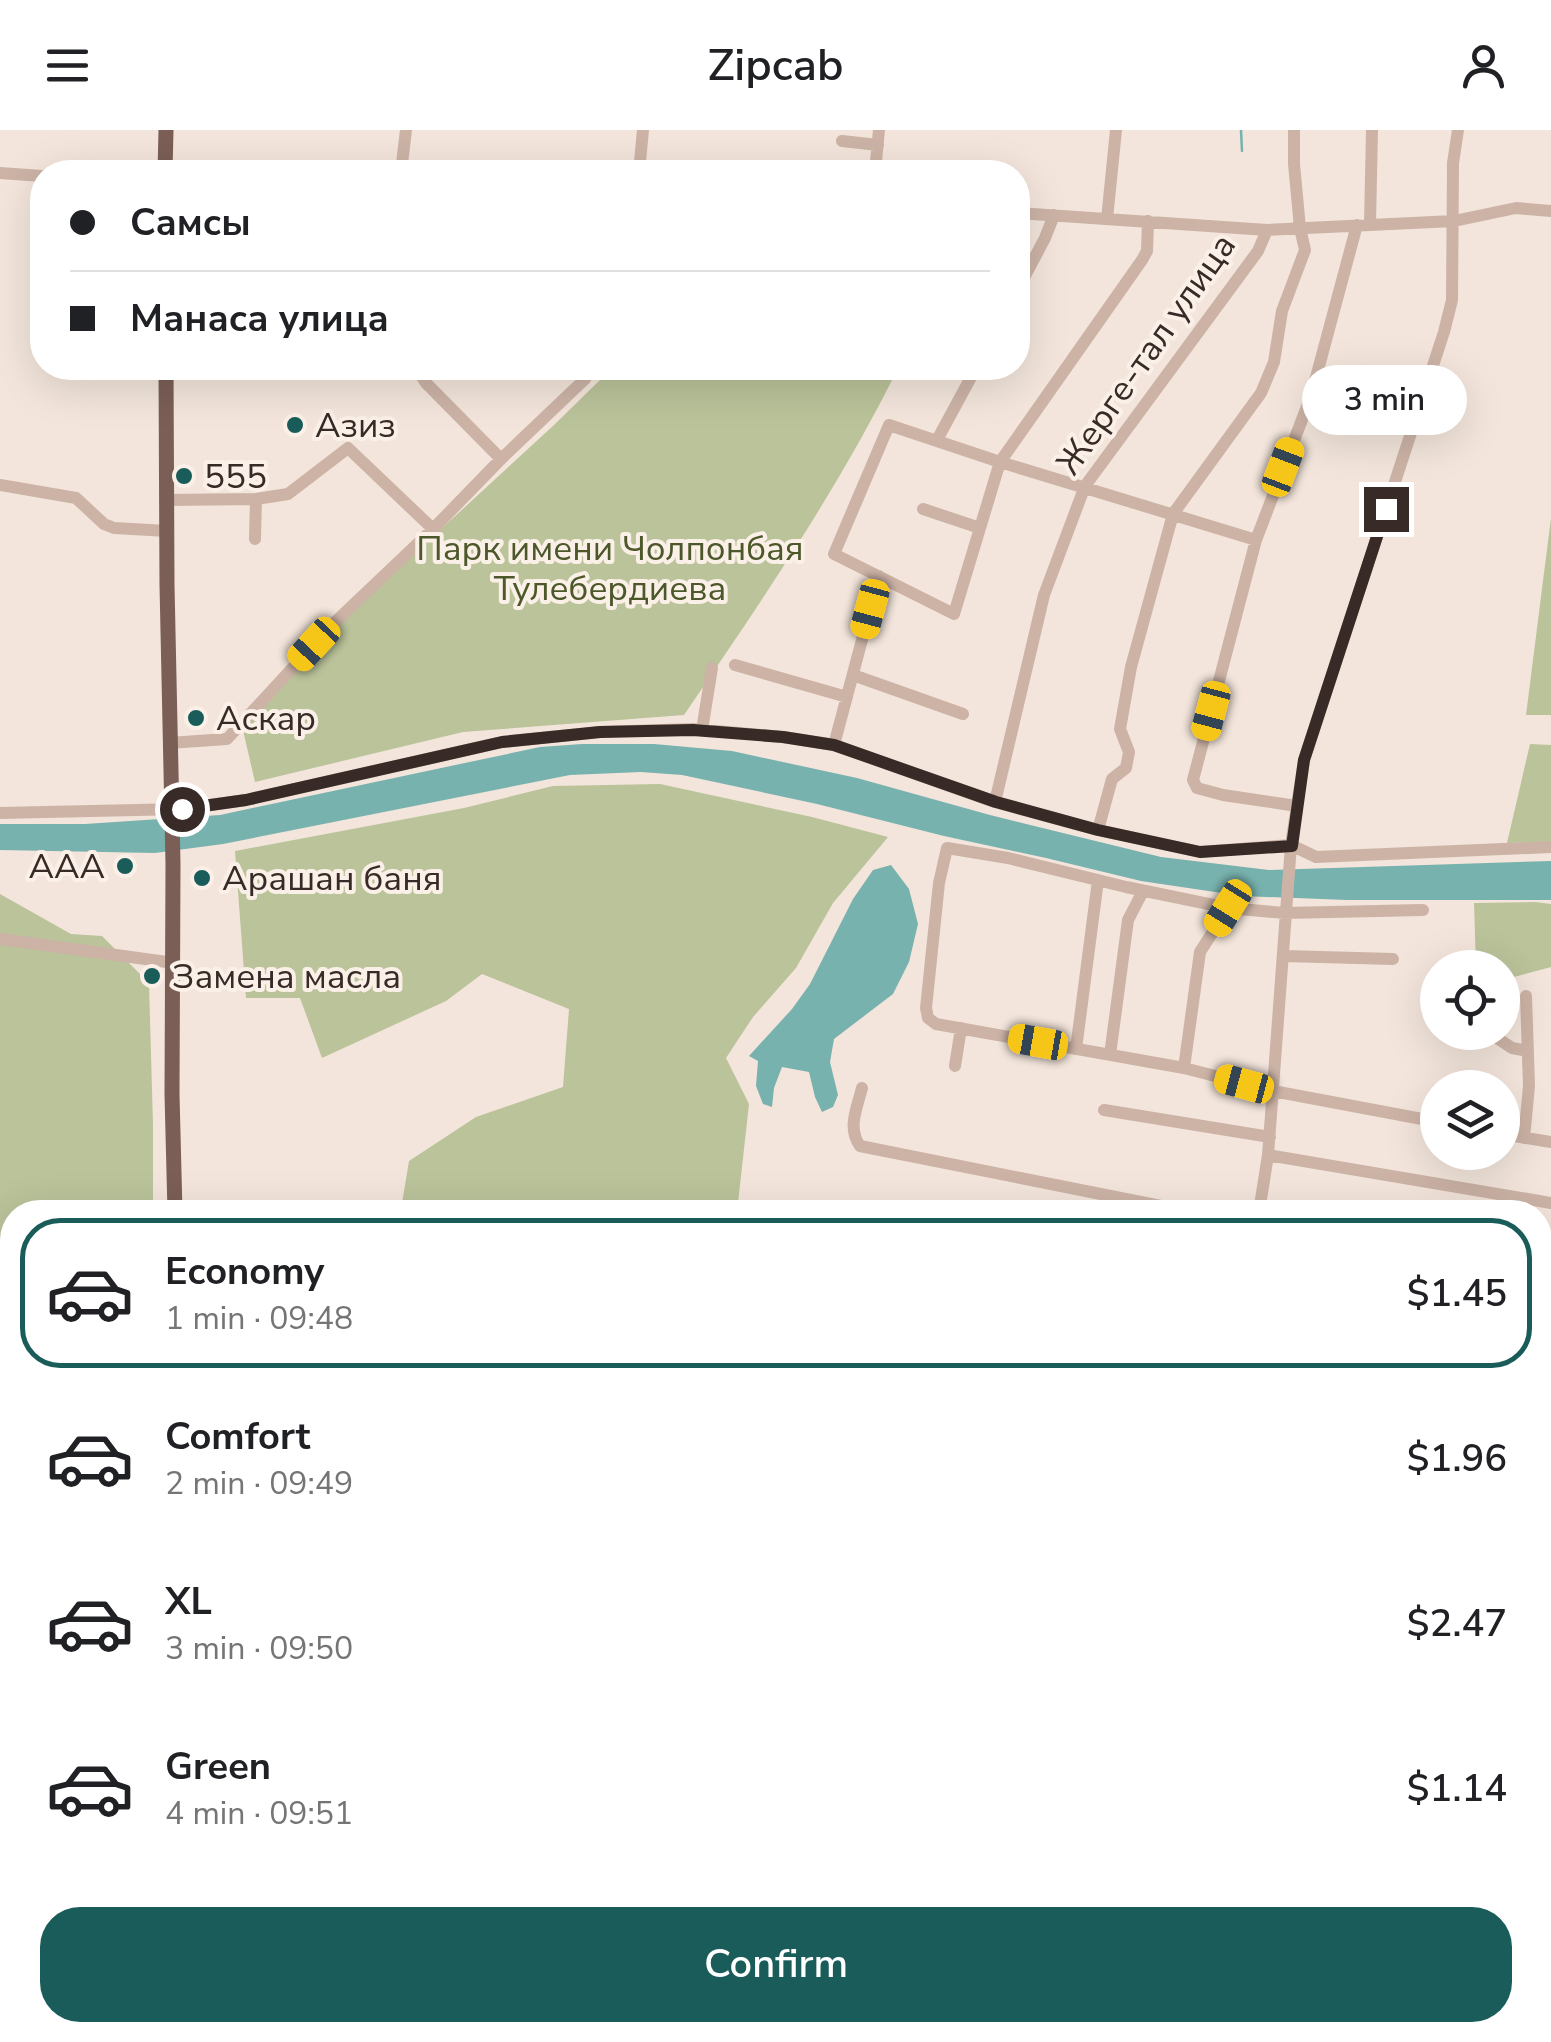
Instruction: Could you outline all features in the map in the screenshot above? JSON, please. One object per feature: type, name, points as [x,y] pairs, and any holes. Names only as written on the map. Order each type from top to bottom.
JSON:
[{"type":"main road","points":[[166,130],[166,160]]},
{"type":"main road","points":[[166,380],[175,1200]]},
{"type":"street","points":[[402,160],[406,130]]},
{"type":"street","points":[[640,160],[644,130]]},
{"type":"street","points":[[1108,219],[1116,130]]},
{"type":"street","points":[[1098,830],[1112,780],[1126,768],[1128,752],[1120,729],[1131,667],[1173,514],[1260,393],[1274,362],[1282,312],[1305,250],[1294,164],[1294,130]]},
{"type":"street","points":[[1297,806],[1224,795],[1197,788],[1193,780],[1256,540],[1311,396],[1364,225],[1372,130]]},
{"type":"street","points":[[1261,1200],[1270,1137],[1291,853],[1304,760],[1452,300],[1453,163],[1458,130]]},
{"type":"street","points":[[842,141],[878,137]]},
{"type":"street","points":[[0,173],[30,175]]},
{"type":"street","points":[[1030,214],[1267,230],[1454,221],[1516,208],[1551,211]]},
{"type":"street","points":[[1030,266],[1054,215]]},
{"type":"street","points":[[1148,222],[1147,251],[1142,260],[1000,462],[954,614],[834,554],[889,425],[1000,462],[1256,540]]},
{"type":"street","name":"Жерге-тал улица","points":[[996,802],[1044,595],[1084,486],[1258,251],[1267,230]]},
{"type":"street","points":[[424,380],[501,459]]},
{"type":"street","points":[[170,743],[227,739],[334,623],[583,380]]},
{"type":"street","points":[[937,440],[970,380]]},
{"type":"street","points":[[167,500],[256,499],[288,494],[348,448],[433,529]]},
{"type":"street","points":[[0,485],[76,498],[104,524],[114,528],[167,531]]},
{"type":"street","points":[[255,539],[256,499]]},
{"type":"street","points":[[922,509],[980,528]]},
{"type":"street","points":[[834,745],[880,576]]},
{"type":"street","points":[[735,665],[847,697]]},
{"type":"street","points":[[702,730],[712,668]]},
{"type":"street","points":[[853,675],[963,714]]},
{"type":"street","points":[[0,814],[172,810],[246,800],[502,742],[600,732],[702,730],[834,745],[996,802],[1200,852],[1316,857],[1551,847]]},
{"type":"street","points":[[1420,1119],[1273,1091],[1184,1068],[936,1024],[928,1018],[926,1008],[939,884],[947,848],[1228,908],[1423,910]]},
{"type":"street","points":[[1076,1049],[1098,880]]},
{"type":"street","points":[[1110,1055],[1128,920],[1143,891]]},
{"type":"street","points":[[1184,1068],[1200,952],[1228,908]]},
{"type":"street","points":[[0,939],[174,963]]},
{"type":"street","points":[[1284,956],[1393,958]]},
{"type":"street","points":[[1524,1138],[1529,1086],[1526,996]]},
{"type":"street","points":[[955,1066],[961,1028]]},
{"type":"street","points":[[1520,1050],[1528,1051]]},
{"type":"street","points":[[862,1088],[852,1128],[860,1146],[1131,1200]]},
{"type":"street","points":[[1104,1110],[1270,1137]]},
{"type":"street","points":[[1520,1137],[1551,1142]]},
{"type":"street","points":[[1268,1156],[1533,1200]]},
{"type":"green space","name":"Парк имени Чолпонбая Тулебердиева","points":[[600,380],[892,380],[824,502],[684,715],[463,732],[255,782],[242,726],[326,635]]},
{"type":"green space","points":[[1551,518],[1551,715],[1526,715]]},
{"type":"green space","points":[[1530,744],[1551,745],[1551,842],[1507,843]]},
{"type":"green space","points":[[660,784],[888,837],[833,903],[796,968],[753,1017],[726,1058],[749,1104],[738,1200],[402,1200],[409,1161],[476,1117],[563,1087],[569,1009],[482,974],[446,1001],[322,1058],[300,998],[246,998],[235,851],[464,808],[553,786]]},
{"type":"green space","points":[[0,894],[71,934],[102,936],[149,983],[153,1200],[0,1200]]},
{"type":"green space","points":[[1474,903],[1551,904],[1551,967],[1520,975],[1520,950],[1475,950]]},
{"type":"water","points":[[654,744],[732,751],[857,778],[1161,857],[1269,870],[1551,861],[1551,900],[1242,896],[1141,881],[817,804],[682,775],[641,772],[570,775],[223,844],[155,853],[0,850],[0,824],[85,824],[220,815],[540,747]]},
{"type":"water","points":[[891,865],[909,889],[918,924],[909,962],[893,994],[834,1039],[830,1062],[838,1095],[833,1107],[822,1112],[809,1072],[782,1067],[772,1107],[763,1104],[756,1086],[758,1061],[749,1056],[810,984],[853,899],[873,870]]},
{"type":"waterway","points":[[1241,130],[1242,151]]},
{"type":"place","name":"Азиз","points":[[295,425]]},
{"type":"place","name":"555","points":[[184,476]]},
{"type":"place","name":"Аскар","points":[[196,718]]},
{"type":"place","name":"ААА","points":[[125,866]]},
{"type":"place","name":"Арашан баня","points":[[202,878]]},
{"type":"place","name":"Замена масла","points":[[152,976]]},
{"type":"route","points":[[182,809],[246,800],[502,742],[600,732],[693,730],[834,745],[996,802],[1200,852],[1292,846],[1304,760],[1386,509]]}]
